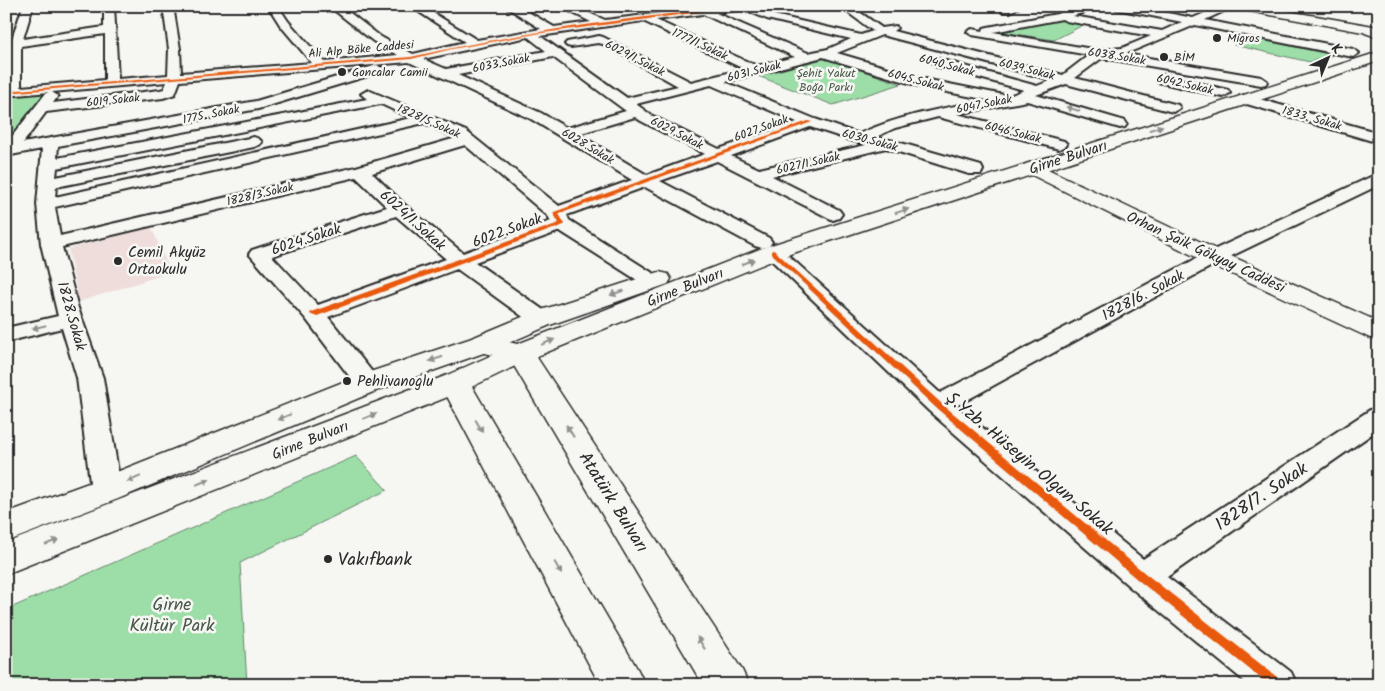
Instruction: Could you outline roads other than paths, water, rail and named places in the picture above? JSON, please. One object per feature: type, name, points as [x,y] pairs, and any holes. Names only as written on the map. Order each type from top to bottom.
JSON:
[{"type":"main road","points":[[1238,6],[1377,33]]},
{"type":"main road","points":[[1276,7],[1377,33]]},
{"type":"main road","name":"Girne Bulvarı","points":[[6,528],[106,490],[368,383],[482,344],[541,320],[652,281],[1033,168],[1121,132],[1173,108],[1353,53],[1377,33]]},
{"type":"main road","name":"Girne Bulvarı","points":[[6,559],[455,383],[520,353],[767,247],[833,214],[1059,144],[1121,132],[1245,99],[1379,56]]},
{"type":"main road","name":"Orhan Şaik Gökyay Caddesi","points":[[1033,168],[1214,257],[1379,332]]},
{"type":"main road","points":[[520,353],[482,344],[455,383],[623,685]]},
{"type":"main road","name":"Atatürk Bulvarı","points":[[520,353],[727,685]]},
{"type":"street","points":[[10,92],[14,51],[28,6]]},
{"type":"street","points":[[109,6],[112,83]]},
{"type":"street","points":[[168,6],[173,37],[174,78]]},
{"type":"street","points":[[272,6],[284,23],[320,64]]},
{"type":"street","name":"6028.Sokak","points":[[334,6],[377,39],[411,58],[536,116],[646,181],[767,247]]},
{"type":"street","points":[[414,6],[472,43],[499,63]]},
{"type":"street","points":[[510,6],[551,30]]},
{"type":"street","points":[[564,6],[605,24]]},
{"type":"street","points":[[744,6],[771,17],[817,27],[879,47]]},
{"type":"street","name":"Ali Alp Böke Caddesi","points":[[10,92],[320,64],[411,58],[472,43],[551,30],[744,6]]},
{"type":"street","name":"6039.Sokak","points":[[844,6],[861,20],[880,31],[1173,108]]},
{"type":"street","points":[[1058,17],[1096,6]]},
{"type":"street","points":[[1116,6],[1353,53]]},
{"type":"street","points":[[1100,53],[1124,51],[1160,34],[1230,6]]},
{"type":"street","name":"1777/1.Sokak","points":[[628,10],[756,70]]},
{"type":"street","points":[[704,11],[806,57]]},
{"type":"street","points":[[1058,17],[1160,34]]},
{"type":"street","name":"6038.Sokak","points":[[1058,17],[972,32],[1261,81]]},
{"type":"street","points":[[817,27],[861,20]]},
{"type":"street","points":[[880,31],[901,26],[914,29]]},
{"type":"street","points":[[16,43],[110,30]]},
{"type":"street","name":"6031.Sokak","points":[[624,103],[823,53],[880,31]]},
{"type":"street","name":"6029.Sokak","points":[[531,34],[638,112],[833,214]]},
{"type":"street","name":"6029/1.Sokak","points":[[552,50],[599,40],[607,42],[690,86]]},
{"type":"street","name":"6033.Sokak","points":[[447,74],[552,50]]},
{"type":"street","name":"6045.Sokak","points":[[823,53],[927,84],[1010,100]]},
{"type":"street","name":"6047.Sokak","points":[[860,139],[890,125],[938,113],[1010,100],[1038,90],[1066,79],[1100,53]]},
{"type":"street","name":"1775. Sokak","points":[[8,150],[213,114],[258,104],[339,82],[411,58]]},
{"type":"street","name":"6040.Sokak","points":[[923,59],[1038,90]]},
{"type":"street","name":"6042.Sokak","points":[[1088,62],[1224,93]]},
{"type":"street","name":"6019.Sokak","points":[[42,108],[163,94],[170,91],[174,78]]},
{"type":"street","name":"6030.Sokak","points":[[712,81],[810,122],[860,139],[889,144],[975,170]]},
{"type":"street","name":"1828/5.Sokak","points":[[339,82],[461,134],[559,219],[652,281]]},
{"type":"street","points":[[8,150],[57,88]]},
{"type":"street","points":[[1010,100],[1028,97],[1121,132]]},
{"type":"street","name":"1833. Sokak","points":[[1245,99],[1379,138]]},
{"type":"street","points":[[47,184],[225,132],[382,100]]},
{"type":"street","points":[[47,184],[402,109]]},
{"type":"street","points":[[565,132],[638,112]]},
{"type":"street","name":"6046.Sokak","points":[[938,113],[1059,144]]},
{"type":"street","points":[[213,114],[266,193]]},
{"type":"street","points":[[47,184],[244,161],[424,119]]},
{"type":"street","name":"6027.Sokak","points":[[719,155],[810,122]]},
{"type":"street","name":"1828/3.Sokak","points":[[51,244],[360,171],[468,139]]},
{"type":"street","name":"1828.Sokak","points":[[50,142],[47,184],[51,244],[67,308],[72,318],[90,378],[106,490]]},
{"type":"street","name":"6027/1.Sokak","points":[[756,175],[889,144]]},
{"type":"street","name":"6022.Sokak","points":[[314,314],[461,262],[646,181],[719,155]]},
{"type":"street","name":"6024/1.Sokak","points":[[360,171],[399,209],[461,262],[541,320]]},
{"type":"street","name":"1828/6. Sokak","points":[[938,405],[1214,257],[1379,178]]},
{"type":"street","name":"6024.Sokak","points":[[368,383],[314,314],[259,254],[399,209]]},
{"type":"street","name":"Ş.Yzb. Hüseyin Olgun Sokak","points":[[767,247],[938,405],[1142,576],[1278,685]]},
{"type":"street","points":[[6,335],[72,318]]},
{"type":"street","name":"1828/7. Sokak","points":[[1142,576],[1379,416]]},
{"type":"place","name":"Migros","points":[[1217,38]]},
{"type":"place","name":"BİM","points":[[1164,57]]},
{"type":"place","name":"Goncalar Camii","points":[[342,72]]},
{"type":"place","name":"Cemil Akyüz Ortaokulu","points":[[118,261]]},
{"type":"place","name":"Pehlivanoglu","points":[[347,381]]},
{"type":"place","name":"Vakıfbank","points":[[328,559]]},
{"type":"park label","name":"Şehit Yakut Boğa Parkı","points":[[826,80]]},
{"type":"park label","name":"Girne Kültür Park","points":[[172,614]]}]
